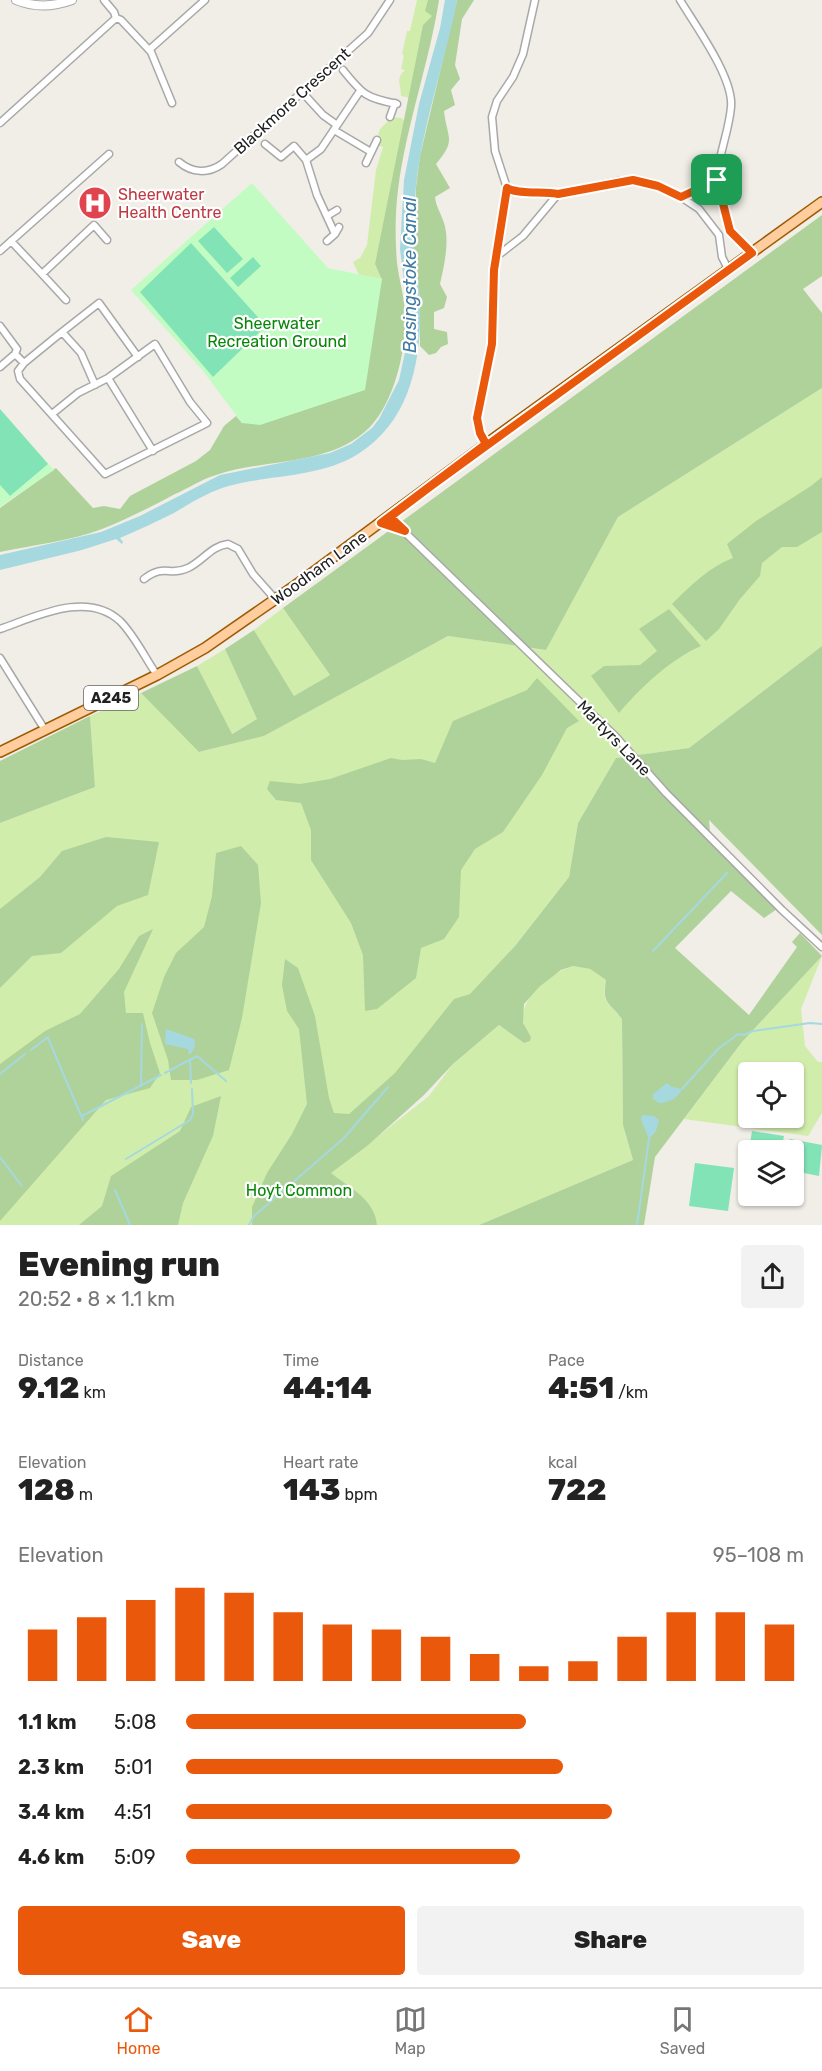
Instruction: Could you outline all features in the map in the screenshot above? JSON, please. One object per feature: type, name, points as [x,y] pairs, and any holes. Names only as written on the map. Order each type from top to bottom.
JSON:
[{"type":"main road","name":"Woodham Lane","points":[[0,752],[157,675],[205,648],[276,600],[486,444],[822,202]]},
{"type":"street","points":[[16,0],[41,6],[72,0]]},
{"type":"street","points":[[104,0],[116,18],[121,20],[150,51],[172,103]]},
{"type":"street","points":[[150,51],[205,0]]},
{"type":"street","name":"Blackmore Crescent","points":[[179,162],[195,171],[207,171],[218,167],[368,33],[390,0]]},
{"type":"street","points":[[486,444],[480,433],[477,418],[492,344],[496,257],[507,188],[495,151],[492,115],[497,101],[513,77],[523,54],[535,0]]},
{"type":"street","points":[[680,0],[717,63],[731,92],[731,107],[717,180],[730,231],[752,253]]},
{"type":"street","points":[[0,123],[116,18]]},
{"type":"street","points":[[343,70],[360,91],[372,99],[396,104],[390,117]]},
{"type":"street","points":[[306,160],[321,149],[360,91]]},
{"type":"street","points":[[302,92],[335,127],[371,152]]},
{"type":"street","points":[[366,163],[377,140]]},
{"type":"street","points":[[265,144],[281,157],[294,146],[306,160],[317,195],[335,234]]},
{"type":"street","points":[[0,251],[109,154]]},
{"type":"street","points":[[507,188],[513,191],[558,194],[633,180],[658,186],[699,209],[720,237],[722,257],[728,269]]},
{"type":"street","points":[[681,197],[717,180]]},
{"type":"street","points":[[496,257],[522,236],[558,194]]},
{"type":"street","points":[[327,216],[337,210]]},
{"type":"street","points":[[42,274],[94,225],[107,240]]},
{"type":"street","points":[[327,241],[335,234],[339,226]]},
{"type":"street","points":[[720,237],[730,231]]},
{"type":"street","points":[[11,241],[66,300]]},
{"type":"street","points":[[52,414],[78,393],[108,378],[138,357],[155,344],[190,402],[207,423],[105,474],[18,376],[18,370],[24,363],[99,303],[138,357]]},
{"type":"street","points":[[0,326],[16,345],[15,354],[0,367]]},
{"type":"street","points":[[62,333],[81,353],[95,385]]},
{"type":"street","points":[[15,354],[24,363]]},
{"type":"street","points":[[108,378],[153,451]]},
{"type":"street","name":"Martyrs Lane","points":[[390,517],[612,733],[674,801],[782,910],[822,946]]},
{"type":"street","name":"Martyrs Lane","points":[[381,523],[405,531]]},
{"type":"street","points":[[144,579],[154,571],[184,570],[193,566],[215,548],[228,544],[238,549],[253,574],[276,600]]},
{"type":"street","points":[[0,629],[44,614],[81,606],[95,607],[110,613],[124,626],[157,675]]},
{"type":"street","points":[[0,658],[45,730]]},
{"type":"green space","points":[[417,0],[439,0],[416,99],[401,96],[399,82],[405,70],[401,69],[404,55],[402,54]]},
{"type":"green space","points":[[428,0],[439,0],[430,48],[406,142],[396,208],[397,263],[405,312],[404,341],[393,388],[379,416],[354,440],[336,449],[297,460],[216,475],[102,529],[64,540],[0,552],[0,508],[56,468],[93,508],[104,506],[120,509],[130,496],[196,461],[210,450],[224,426],[236,416],[242,423],[382,280],[375,264],[423,25],[432,16],[425,11]]},
{"type":"green space","points":[[457,0],[474,0],[462,19],[455,65],[460,79],[451,90],[455,105],[444,111],[449,144],[436,164],[450,188],[435,197],[446,230],[446,253],[440,284],[447,297],[444,308],[434,312],[434,329],[447,332],[448,344],[429,355],[420,346],[420,301],[414,251],[416,187],[420,156]]},
{"type":"green space","points":[[392,117],[405,121],[375,264],[382,279],[359,275],[353,262],[360,258],[367,245],[376,170],[383,147],[378,145],[382,138],[378,135],[380,129]]},
{"type":"green space","name":"Sheerwater Recreation Ground","points":[[252,183],[328,268],[382,279],[365,390],[260,425],[242,423],[203,371],[131,290]]},
{"type":"green space","points":[[822,215],[822,276],[803,289],[822,313],[822,388],[618,517],[546,650],[448,636],[264,736],[199,752],[141,693],[197,666],[232,734],[257,719],[225,649],[254,630],[294,696],[330,675],[283,608]]},
{"type":"green space","points":[[214,227],[243,259],[227,273],[198,241]]},
{"type":"green space","points":[[191,243],[266,326],[213,377],[140,292]]},
{"type":"green space","points":[[253,257],[261,266],[238,287],[230,278]]},
{"type":"green space","points":[[822,388],[822,646],[689,748],[616,758],[578,823],[569,877],[515,946],[257,1225],[0,1225],[0,823],[95,787],[90,716],[141,693],[200,752],[264,736],[448,636],[546,650],[618,517]]},
{"type":"green space","points":[[0,409],[54,470],[0,507]]},
{"type":"green space","points":[[0,409],[48,464],[10,496],[0,485]]},
{"type":"green space","points":[[822,477],[822,532],[797,547],[782,547],[762,563],[760,576],[719,629],[706,641],[672,604],[708,572],[733,558],[727,544],[756,521]]},
{"type":"green space","points":[[283,608],[330,675],[294,696],[254,630]]},
{"type":"green space","points":[[669,609],[701,646],[678,658],[657,675],[619,713],[591,676],[604,666],[640,665],[657,651],[639,629]]},
{"type":"green space","name":"Hoyt Common","points":[[822,646],[822,935],[709,820],[711,844],[777,909],[764,918],[731,891],[675,948],[749,1015],[797,947],[792,942],[800,933],[822,956],[742,1042],[655,1157],[644,1225],[479,1225],[633,1160],[623,1125],[622,1019],[606,999],[606,980],[590,969],[573,966],[561,970],[539,987],[524,1004],[523,1023],[531,1037],[530,1041],[524,1043],[499,1025],[453,1064],[424,1095],[367,1146],[331,1173],[366,1201],[375,1216],[377,1225],[252,1225],[252,1207],[267,1173],[292,1134],[307,1104],[299,1029],[287,1011],[282,985],[285,959],[298,968],[315,1016],[329,1098],[334,1113],[349,1114],[395,1073],[454,999],[470,994],[515,946],[569,877],[578,823],[616,758],[689,748]]},
{"type":"green space","points":[[225,649],[257,719],[231,734],[197,666]]},
{"type":"green space","points":[[537,678],[579,721],[567,728],[542,775],[503,832],[475,849],[461,870],[459,917],[444,939],[421,948],[416,978],[377,1009],[365,1011],[363,955],[351,923],[311,860],[311,830],[301,803],[276,800],[267,789],[270,781],[300,784],[330,779],[391,758],[421,759],[435,763],[453,721],[527,690]]},
{"type":"green space","points":[[90,716],[95,787],[0,823],[0,761]]},
{"type":"green space","points":[[106,837],[159,842],[148,895],[117,906],[61,953],[32,956],[0,988],[0,909],[40,877],[62,851]]},
{"type":"green space","points":[[241,846],[258,865],[261,903],[242,1018],[229,1070],[197,1080],[171,1080],[168,1060],[152,1013],[164,977],[176,953],[204,927],[212,896],[216,853]]},
{"type":"green space","points":[[153,929],[124,992],[126,1013],[143,1013],[160,1073],[150,1088],[106,1100],[0,1221],[0,1064],[45,1031],[80,1014],[119,969],[139,936]]},
{"type":"green space","points":[[822,956],[801,1009],[805,1046],[818,1062],[822,1062],[822,1113],[808,1136],[750,1128],[804,1128],[804,1062],[738,1062],[738,1126],[684,1119],[742,1042]]},
{"type":"green space","points":[[573,966],[590,969],[606,980],[605,999],[622,1019],[623,1125],[633,1160],[479,1225],[377,1225],[376,1220],[331,1173],[429,1096],[453,1064],[499,1025],[524,1043],[531,1037],[523,1021],[527,1002],[532,994],[547,980]]},
{"type":"green space","points":[[221,1096],[213,1136],[183,1203],[178,1225],[79,1225],[102,1206],[111,1176],[180,1131],[191,1107]]},
{"type":"green space","points":[[752,1131],[784,1136],[783,1140],[751,1140]]},
{"type":"green space","points":[[804,1142],[822,1145],[819,1176],[804,1173]]},
{"type":"green space","points":[[695,1163],[734,1168],[728,1211],[689,1206]]},
{"type":"water","name":"Basingstoke Canal","points":[[445,0],[457,0],[419,162],[415,194],[414,241],[420,296],[418,346],[409,388],[390,425],[376,441],[342,462],[309,472],[222,488],[120,538],[122,544],[116,539],[82,550],[0,570],[0,555],[101,532],[140,516],[220,475],[330,453],[351,444],[372,428],[399,380],[407,343],[407,304],[400,249],[404,180],[419,104],[440,28]]},
{"type":"water","points":[[166,1029],[194,1039],[193,1051],[189,1055],[188,1049],[165,1044]]},
{"type":"water","points":[[667,1083],[672,1087],[682,1089],[672,1099],[659,1103],[653,1099],[653,1094]]},
{"type":"water","points":[[642,1115],[654,1116],[659,1120],[656,1131],[649,1139],[641,1120]]},
{"type":"waterway","points":[[653,951],[727,873]]},
{"type":"waterway","points":[[682,1089],[718,1049],[738,1034],[744,1035],[753,1031],[810,1023],[822,1024]]},
{"type":"waterway","points":[[141,1086],[142,1024]]},
{"type":"waterway","points":[[31,1050],[48,1037]]},
{"type":"waterway","points":[[48,1038],[83,1120]]},
{"type":"waterway","points":[[0,1074],[25,1054]]},
{"type":"waterway","points":[[165,1073],[197,1056],[226,1081]]},
{"type":"waterway","points":[[190,1059],[191,1083]]},
{"type":"waterway","points":[[82,1116],[161,1075]]},
{"type":"waterway","points":[[249,1225],[254,1216],[344,1138],[388,1087]]},
{"type":"waterway","points":[[126,1159],[190,1120],[193,1114],[192,1089]]},
{"type":"waterway","points":[[637,1225],[649,1139]]},
{"type":"waterway","points":[[0,1157],[22,1186]]},
{"type":"waterway","points":[[115,1190],[130,1225]]},
{"type":"place","name":"Sheerwater Health Centre","points":[[95,203]]},
{"type":"route","points":[[717,180],[681,197],[658,186],[633,180],[558,194],[513,191],[507,188],[494,270],[491,354],[477,418],[482,439],[486,444],[381,523],[405,531],[390,517],[486,444],[752,253],[730,231],[717,180]]}]
